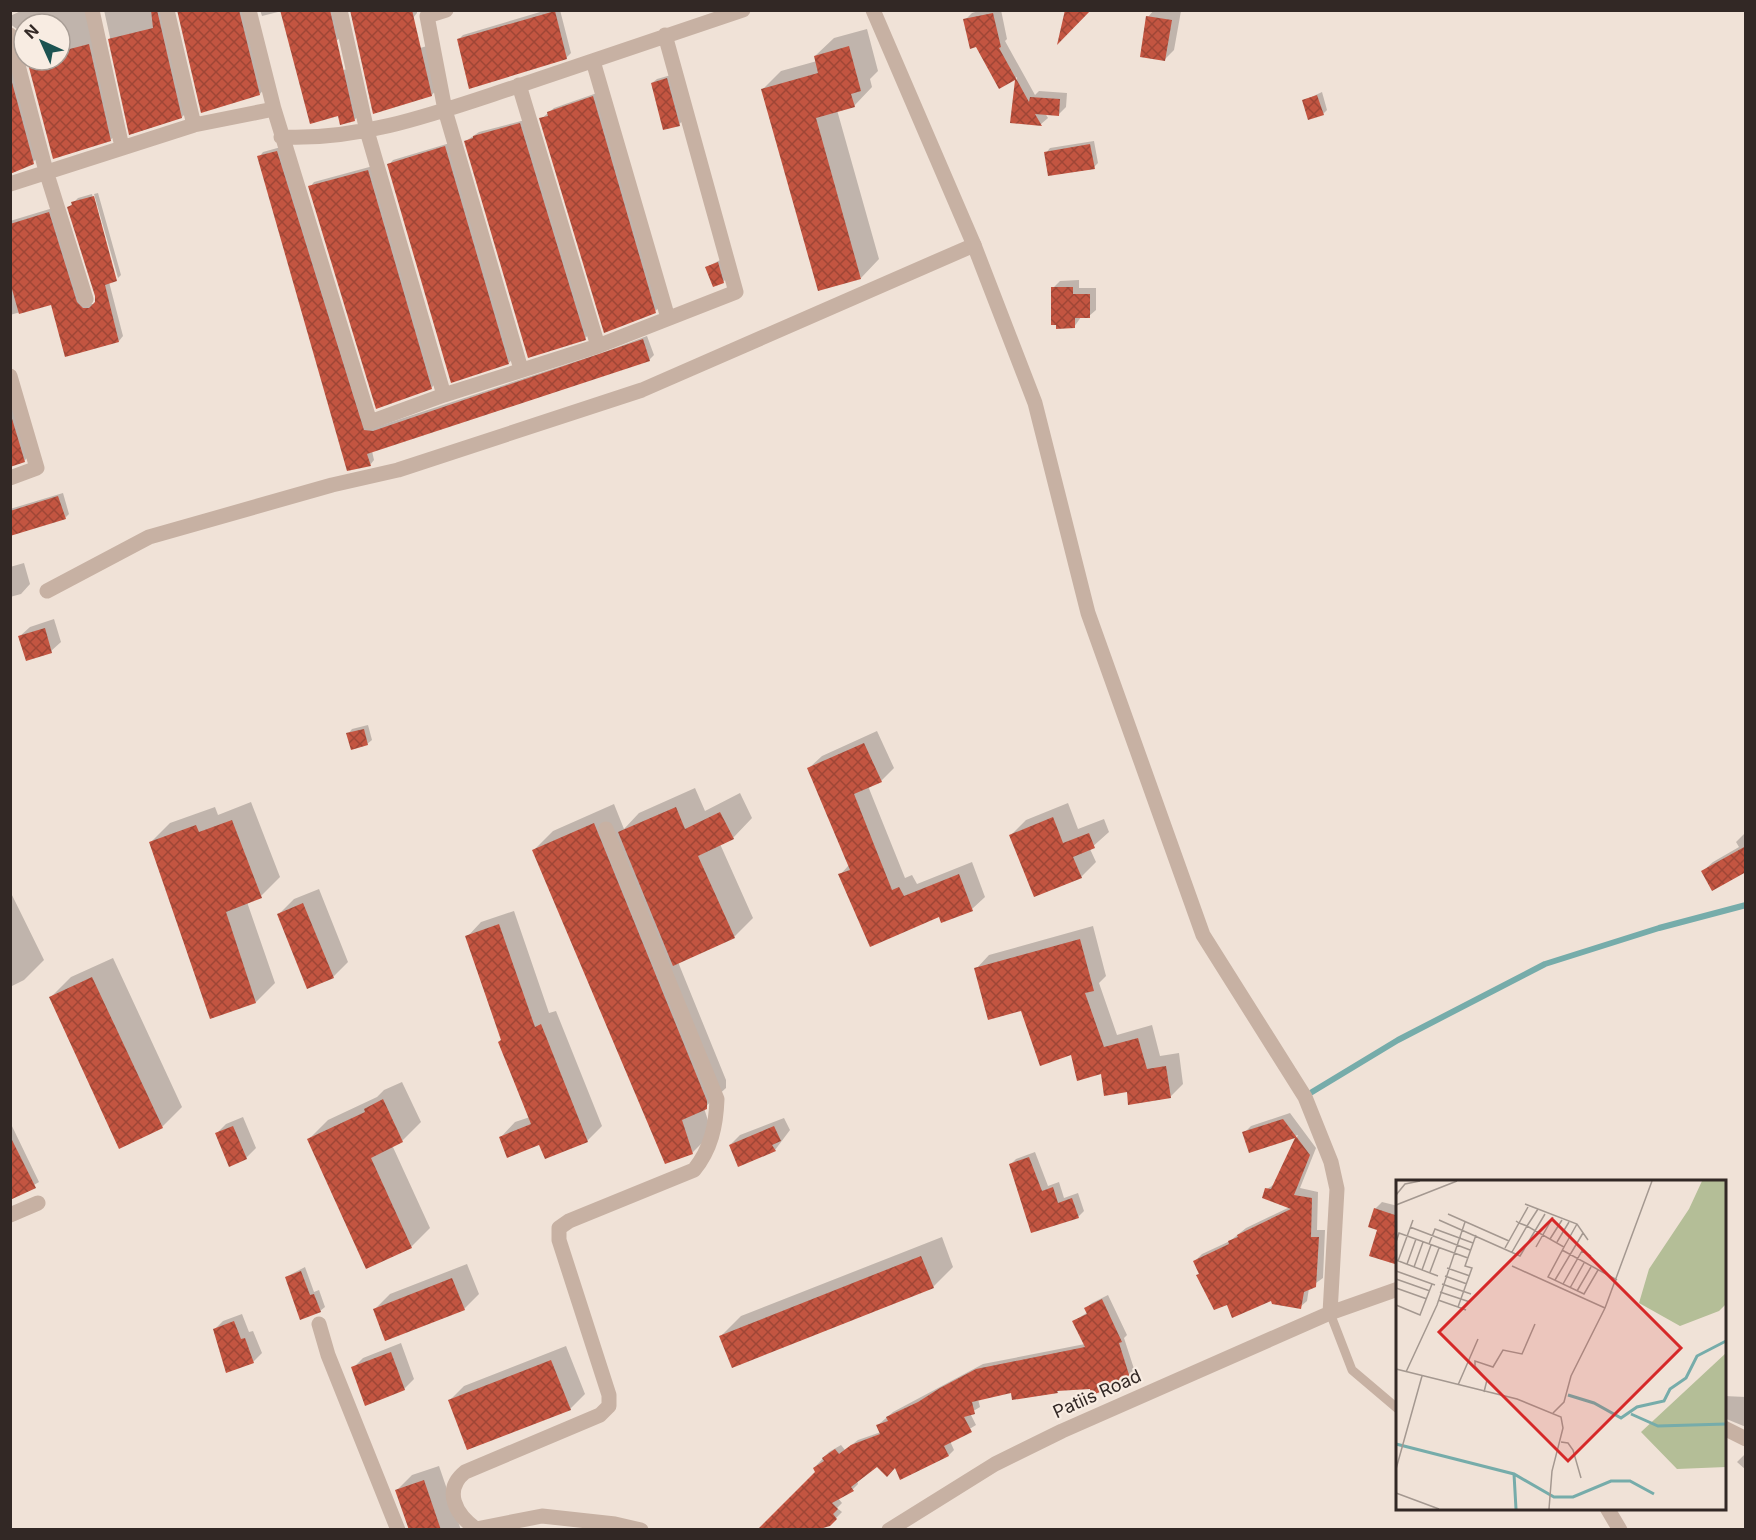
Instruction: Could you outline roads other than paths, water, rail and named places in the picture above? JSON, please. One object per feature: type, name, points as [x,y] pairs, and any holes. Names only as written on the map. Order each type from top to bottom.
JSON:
[{"type":"street","points":[[92,10],[122,147]]},
{"type":"street","points":[[167,10],[194,125]]},
{"type":"street","points":[[249,10],[281,137],[370,422],[521,369],[598,346],[736,292],[665,35]]},
{"type":"street","points":[[340,10],[368,131],[444,395]]},
{"type":"street","points":[[446,10],[427,13],[446,110],[521,369]]},
{"type":"street","points":[[281,137],[318,139],[368,131],[446,110],[743,10]]},
{"type":"street","points":[[873,10],[974,244],[1035,403],[1088,612],[1203,935],[1305,1097],[1331,1162],[1336,1189],[1330,1313]]},
{"type":"street","points":[[10,35],[46,171],[86,298]]},
{"type":"street","points":[[593,61],[668,318]]},
{"type":"street","points":[[519,86],[598,346]]},
{"type":"street","points":[[10,184],[194,125],[274,109]]},
{"type":"street","points":[[47,591],[149,537],[332,485],[398,470],[642,390],[974,244]]},
{"type":"street","points":[[10,376],[37,468],[10,478]]},
{"type":"street","points":[[606,829],[717,1099],[716,1124],[705,1157],[694,1170],[569,1221],[559,1228],[559,1240],[609,1395],[609,1406],[600,1415],[465,1472],[454,1480],[451,1492],[465,1521],[476,1529],[542,1516],[615,1524],[641,1530]]},
{"type":"street","points":[[10,1215],[38,1203]]},
{"type":"street","name":"Patiis Road","points":[[889,1530],[995,1464],[1062,1431],[1330,1313],[1396,1290]]},
{"type":"street","points":[[318,1324],[327,1355],[398,1530]]},
{"type":"street","points":[[1726,1429],[1746,1439]]},
{"type":"street","points":[[1608,1510],[1620,1530]]},
{"type":"lane","points":[[1330,1313],[1352,1370],[1396,1407]]},
{"type":"waterway","points":[[1312,1092],[1398,1040],[1545,964],[1659,928],[1746,905]]}]
